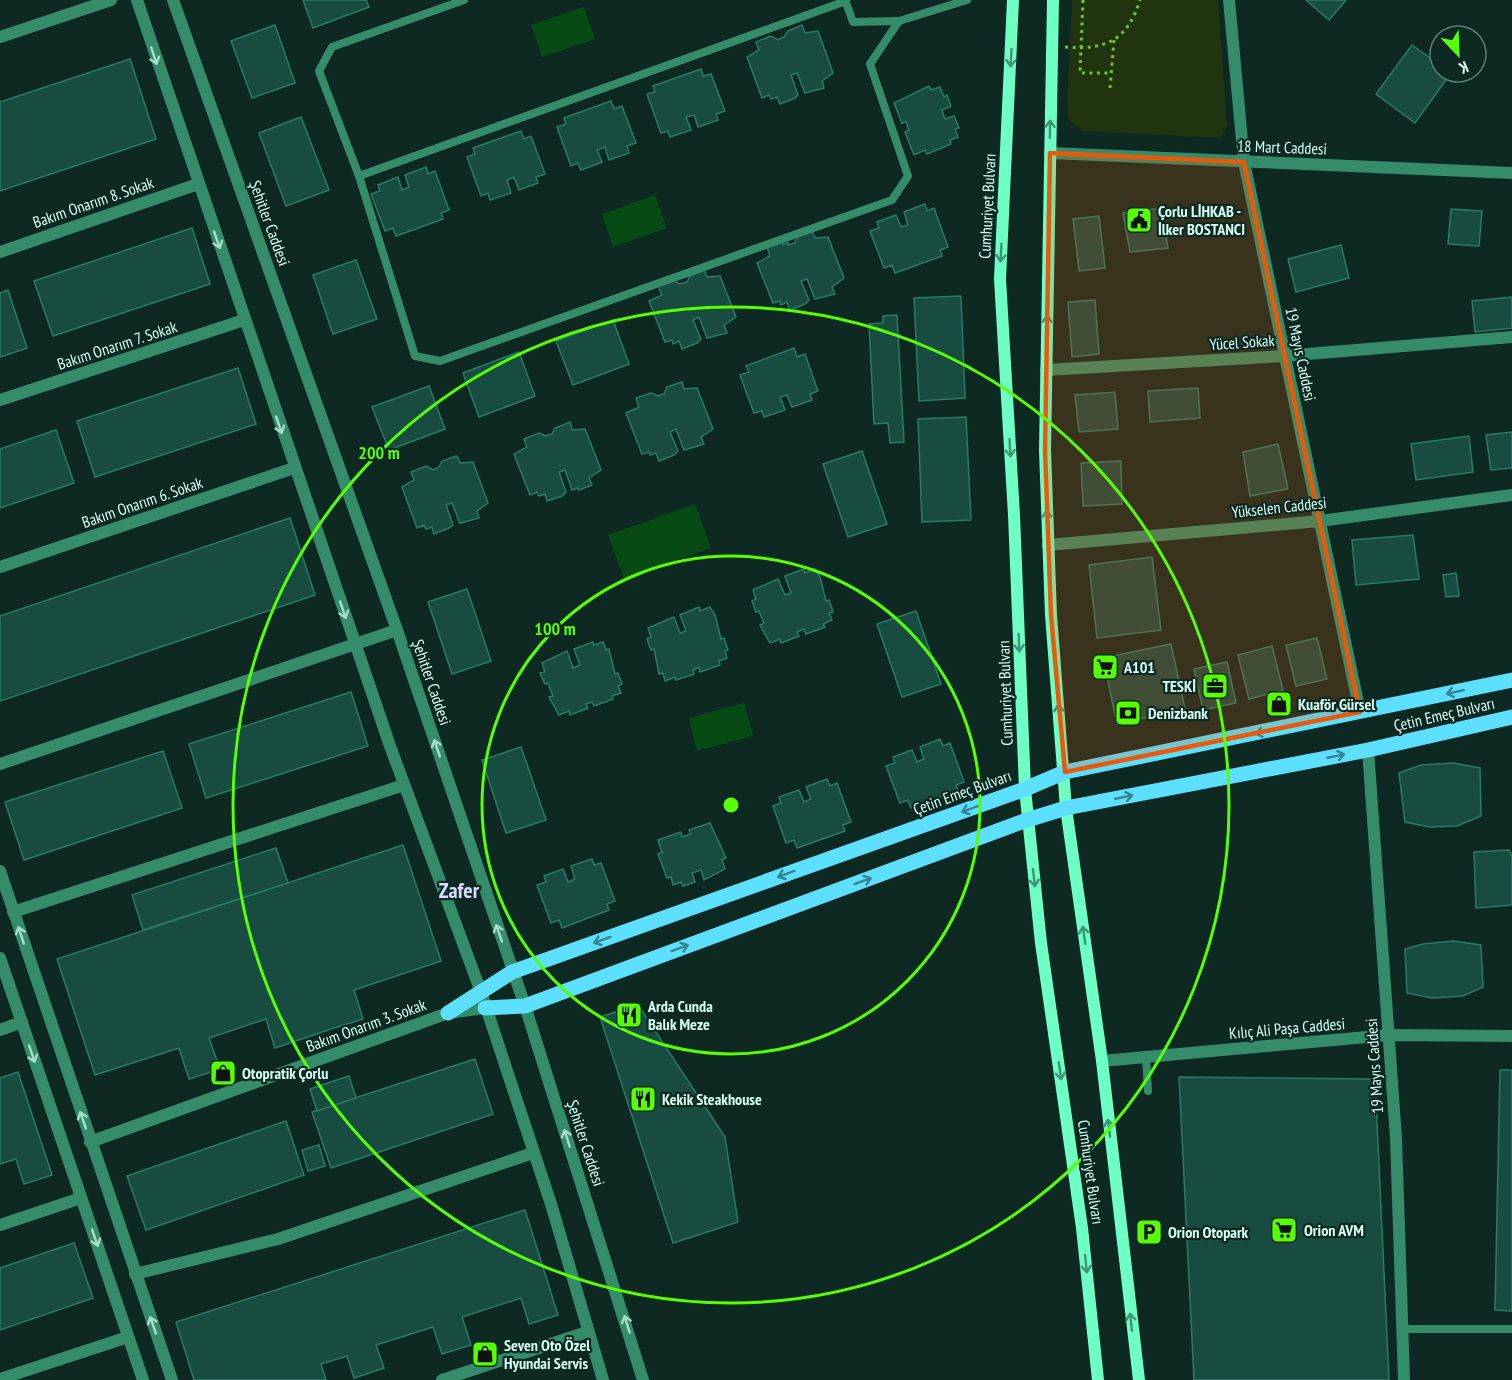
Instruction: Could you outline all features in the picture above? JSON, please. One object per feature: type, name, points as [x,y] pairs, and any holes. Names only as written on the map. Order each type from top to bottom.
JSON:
[{"type":"main road","name":"Cumhuriyet Bulvarı","points":[[1013,0],[1000,279],[1014,515],[1025,789],[1027,820],[1082,1228],[1098,1380]]},
{"type":"main road","name":"Cumhuriyet Bulvarı","points":[[1053,0],[1045,450],[1051,615],[1066,808],[1102,1061],[1139,1380]]},
{"type":"main road","name":"Çetin Emeç Bulvarı","points":[[448,1013],[512,972],[1025,789],[1065,772],[1512,680]]},
{"type":"main road","name":"Çetin Emeç Bulvarı","points":[[485,1008],[525,1006],[1027,820],[1066,808],[1368,750],[1512,717]]},
{"type":"street","points":[[0,37],[111,0]]},
{"type":"street","points":[[136,0],[355,645],[481,992],[603,1380]]},
{"type":"street","name":"Şehitler Caddesi","points":[[173,0],[397,630],[525,1006],[643,1380]]},
{"type":"street","name":"19 Mayıs Caddesi","points":[[1229,0],[1244,162],[1360,712]]},
{"type":"street","name":"18 Mart Caddesi","points":[[1050,153],[1512,174]]},
{"type":"street","name":"Bakım Onarım 8. Sokak","points":[[0,252],[198,184]]},
{"type":"street","name":"Bakım Onarım 7. Sokak","points":[[0,400],[244,321]]},
{"type":"street","name":"Yücel Sokak","points":[[1046,370],[1284,356],[1512,337]]},
{"type":"street","name":"Bakım Onarım 6. Sokak","points":[[0,567],[294,468]]},
{"type":"street","name":"Yükselen Caddesi","points":[[1048,545],[1320,521],[1512,495]]},
{"type":"street","points":[[0,764],[397,630]]},
{"type":"street","name":"19 Mayıs Caddesi","points":[[1368,750],[1396,1138],[1404,1380]]},
{"type":"street","points":[[13,912],[404,785]]},
{"type":"street","points":[[0,871],[172,1380]]},
{"type":"street","points":[[0,958],[143,1380]]},
{"type":"street","name":"Bakım Onarım 3. Sokak","points":[[90,1142],[448,1013],[485,1008]]},
{"type":"street","points":[[0,1030],[22,1023]]},
{"type":"street","name":"Kılıç Ali Paşa Caddesi","points":[[1102,1061],[1389,1035],[1512,1036]]},
{"type":"street","points":[[135,1274],[278,1239],[533,1153]]},
{"type":"street","points":[[0,1225],[81,1198]]},
{"type":"street","points":[[442,1380],[587,1332]]},
{"type":"street","points":[[0,1379],[128,1336]]},
{"type":"lane","points":[[464,0],[332,47],[320,71],[359,176],[415,356],[440,360],[892,200],[908,176],[870,64],[899,21]]},
{"type":"lane","points":[[359,176],[845,1],[853,22],[899,21],[967,0]]},
{"type":"lane","points":[[1146,1057],[1148,1091]]},
{"type":"lane","points":[[1402,1329],[1512,1329]]},
{"type":"path","points":[[1083,0],[1080,72],[1111,74]]},
{"type":"path","points":[[1065,47],[1094,48],[1114,40],[1129,26],[1140,0]]},
{"type":"path","points":[[1110,88],[1114,40]]},
{"type":"highlighted area","points":[[1050,153],[1244,162],[1360,712],[1065,772],[1051,615],[1045,450]]},
{"type":"shaded area","points":[[1072,0],[1218,0],[1227,126],[1220,138],[1084,131],[1070,122],[1067,107]]},
{"type":"shaded area","points":[[584,7],[595,39],[542,57],[531,25]]},
{"type":"shaded area","points":[[655,195],[667,228],[613,247],[602,214]]},
{"type":"shaded area","points":[[695,504],[711,548],[624,579],[608,535]]},
{"type":"shaded area","points":[[744,703],[753,736],[697,751],[689,718]]},
{"type":"building","points":[[303,0],[366,0],[369,7],[313,28]]},
{"type":"building","points":[[1306,0],[1346,0],[1329,20]]},
{"type":"building","points":[[275,25],[295,83],[252,98],[231,41]]},
{"type":"building","points":[[802,25],[805,33],[818,31],[833,73],[822,81],[824,88],[805,93],[797,73],[791,75],[798,95],[795,98],[780,104],[777,97],[771,99],[769,95],[762,98],[747,57],[759,50],[756,42],[771,36],[778,40],[788,31]]},
{"type":"building","points":[[1412,45],[1428,56],[1428,84],[1443,84],[1415,123],[1376,94]]},
{"type":"building","points":[[130,59],[156,139],[0,191],[0,102]]},
{"type":"building","points":[[701,69],[703,76],[711,74],[725,111],[716,114],[718,120],[698,127],[694,115],[686,117],[691,130],[670,137],[668,131],[661,133],[647,94],[655,92],[653,86]]},
{"type":"building","points":[[929,86],[931,90],[940,87],[944,97],[947,95],[951,106],[942,110],[945,119],[954,116],[959,128],[955,129],[958,137],[950,140],[951,144],[927,154],[925,150],[914,155],[905,132],[909,130],[906,122],[902,123],[894,103]]},
{"type":"building","points":[[611,101],[614,109],[622,106],[636,143],[627,146],[629,153],[609,160],[605,147],[597,150],[602,162],[581,170],[578,163],[571,166],[557,127],[566,124],[564,118]]},
{"type":"building","points":[[301,117],[329,190],[286,206],[259,133]]},
{"type":"building","points":[[521,131],[524,139],[531,136],[545,174],[536,177],[538,183],[519,190],[514,177],[507,180],[511,193],[490,200],[488,193],[481,196],[467,157],[475,154],[473,148]]},
{"type":"building","points":[[426,167],[428,174],[435,171],[449,210],[441,213],[443,219],[396,236],[393,228],[385,231],[371,194],[380,191],[378,185],[398,177],[402,190],[409,187],[405,175]]},
{"type":"building","points":[[925,204],[927,211],[934,208],[948,247],[940,250],[942,256],[895,273],[892,265],[884,268],[870,231],[879,228],[877,222],[896,215],[901,227],[908,225],[904,212]]},
{"type":"building","points":[[1162,208],[1168,248],[1130,252],[1123,213]]},
{"type":"building","points":[[1451,209],[1482,211],[1479,246],[1448,244]]},
{"type":"building","points":[[1099,216],[1105,268],[1079,271],[1073,219]]},
{"type":"building","points":[[192,228],[210,284],[53,336],[34,281]]},
{"type":"building","points":[[812,231],[815,238],[828,237],[844,278],[832,287],[835,294],[815,299],[807,279],[801,281],[809,300],[790,310],[787,302],[781,305],[780,301],[773,303],[757,263],[770,256],[767,247],[782,242],[783,245],[788,242],[788,245],[795,243],[798,236]]},
{"type":"building","points":[[1341,245],[1349,278],[1296,292],[1288,259]]},
{"type":"building","points":[[356,260],[377,319],[333,334],[313,275]]},
{"type":"building","points":[[704,270],[707,277],[720,276],[736,317],[724,325],[727,333],[707,338],[699,317],[693,320],[701,339],[682,349],[679,341],[673,344],[672,340],[665,342],[649,301],[662,295],[658,286],[673,281],[680,284],[687,282],[690,276]]},
{"type":"building","points":[[8,290],[27,348],[0,357],[0,293]]},
{"type":"building","points":[[961,296],[965,398],[919,401],[914,298]]},
{"type":"building","points":[[1512,297],[1512,328],[1475,332],[1472,301]]},
{"type":"building","points":[[1095,300],[1099,354],[1072,357],[1068,302]]},
{"type":"building","points":[[897,315],[904,442],[890,443],[888,423],[874,424],[869,324],[883,323],[883,316]]},
{"type":"building","points":[[613,320],[629,364],[573,385],[556,341]]},
{"type":"building","points":[[794,348],[797,357],[805,354],[818,391],[810,394],[812,400],[792,407],[787,395],[780,397],[785,410],[764,417],[762,411],[754,413],[740,375],[749,372],[746,366]]},
{"type":"building","points":[[519,352],[535,396],[479,417],[463,373]]},
{"type":"building","points":[[238,368],[256,424],[95,477],[77,421]]},
{"type":"building","points":[[682,382],[684,389],[697,388],[713,429],[701,437],[704,444],[684,450],[676,429],[670,432],[678,451],[674,455],[659,461],[656,453],[642,454],[626,413],[639,407],[636,398],[651,393],[658,396],[664,394],[667,387]]},
{"type":"building","points":[[429,386],[445,429],[389,450],[372,407]]},
{"type":"building","points":[[1198,388],[1200,418],[1150,422],[1148,391]]},
{"type":"building","points":[[1115,392],[1118,429],[1079,432],[1075,395]]},
{"type":"building","points":[[966,417],[971,520],[922,522],[918,419]]},
{"type":"building","points":[[570,422],[572,430],[585,429],[601,470],[589,478],[592,485],[579,490],[578,488],[572,490],[565,470],[559,472],[566,492],[562,496],[547,501],[545,494],[539,496],[537,492],[530,495],[514,454],[527,447],[524,439],[539,433],[546,436],[552,434],[555,428]]},
{"type":"building","points":[[56,430],[74,483],[0,508],[0,449]]},
{"type":"building","points":[[1512,432],[1512,468],[1491,470],[1486,435]]},
{"type":"building","points":[[1469,436],[1473,472],[1416,480],[1411,444]]},
{"type":"building","points":[[1278,444],[1288,489],[1250,496],[1243,452]]},
{"type":"building","points":[[862,451],[887,524],[848,537],[823,464]]},
{"type":"building","points":[[457,456],[460,463],[473,462],[488,503],[477,511],[479,518],[460,523],[452,503],[446,505],[453,525],[434,534],[432,527],[426,529],[424,525],[417,528],[402,487],[414,480],[411,472],[426,466],[433,470],[439,467],[442,461]]},
{"type":"building","points":[[1121,461],[1122,504],[1083,506],[1081,463]]},
{"type":"building","points":[[290,518],[315,595],[0,701],[0,616]]},
{"type":"building","points":[[1413,535],[1419,579],[1356,585],[1352,540]]},
{"type":"building","points":[[1152,557],[1161,630],[1097,638],[1089,565]]},
{"type":"building","points":[[804,569],[805,573],[815,569],[820,577],[826,601],[829,600],[833,612],[829,613],[832,620],[823,624],[825,627],[806,634],[804,629],[797,632],[799,636],[781,643],[780,639],[770,643],[760,625],[764,623],[759,611],[756,612],[752,601],[756,599],[753,590],[778,579],[785,595],[791,593],[785,576]]},
{"type":"building","points":[[1456,573],[1459,596],[1446,597],[1443,575]]},
{"type":"building","points":[[467,589],[491,661],[452,674],[428,602]]},
{"type":"building","points":[[699,607],[700,611],[710,607],[715,615],[721,639],[724,638],[728,650],[725,651],[727,658],[719,661],[720,665],[700,672],[699,667],[693,670],[694,674],[665,681],[663,673],[659,674],[654,649],[651,650],[647,639],[651,637],[648,628],[674,617],[680,633],[686,631],[680,615]]},
{"type":"building","points":[[916,611],[941,684],[902,697],[877,624]]},
{"type":"building","points":[[1317,638],[1327,679],[1296,686],[1286,645]]},
{"type":"building","points":[[593,642],[594,645],[603,642],[606,650],[609,649],[615,674],[618,673],[622,684],[618,686],[621,693],[612,696],[613,699],[594,706],[592,702],[586,704],[588,708],[570,715],[569,711],[559,715],[549,697],[553,696],[548,683],[545,684],[540,673],[545,672],[542,663],[567,651],[573,668],[580,665],[574,649]]},
{"type":"building","points":[[1171,644],[1185,709],[1117,724],[1103,658]]},
{"type":"building","points":[[1272,646],[1283,690],[1249,699],[1238,655]]},
{"type":"building","points":[[1227,662],[1236,703],[1203,710],[1194,669]]},
{"type":"building","points":[[351,692],[368,746],[206,798],[189,744]]},
{"type":"building","points":[[940,739],[943,746],[950,743],[964,782],[956,785],[958,791],[911,808],[908,800],[900,803],[886,766],[895,763],[893,757],[912,750],[917,762],[924,759],[920,747]]},
{"type":"building","points":[[521,747],[546,820],[506,833],[482,760]]},
{"type":"building","points":[[163,751],[182,808],[24,860],[5,802]]},
{"type":"building","points":[[1453,763],[1480,768],[1481,816],[1457,826],[1430,827],[1405,822],[1399,773],[1421,765]]},
{"type":"building","points":[[827,779],[830,786],[837,783],[851,822],[843,825],[845,831],[797,848],[794,840],[786,843],[773,806],[781,803],[779,797],[799,790],[804,802],[811,799],[806,787]]},
{"type":"building","points":[[710,823],[726,858],[722,860],[725,869],[704,880],[701,870],[692,873],[695,882],[683,886],[681,882],[673,885],[671,877],[667,878],[658,854],[662,852],[658,840],[681,832],[682,837],[691,834],[689,830]]},
{"type":"building","points":[[403,845],[441,961],[354,990],[363,1019],[275,1048],[266,1019],[209,1038],[220,1069],[189,1079],[179,1048],[95,1075],[57,959]]},
{"type":"building","points":[[276,848],[288,883],[143,930],[132,895]]},
{"type":"building","points":[[1509,850],[1512,857],[1512,905],[1476,908],[1474,852]]},
{"type":"building","points":[[592,859],[594,865],[601,863],[615,901],[607,904],[609,910],[562,928],[559,920],[551,923],[537,885],[546,882],[544,876],[563,869],[568,882],[575,879],[571,866]]},
{"type":"building","points":[[1453,941],[1481,945],[1483,987],[1463,996],[1432,998],[1407,993],[1405,949],[1423,944]]},
{"type":"building","points":[[638,1005],[725,1137],[738,1222],[673,1243],[600,1017]]},
{"type":"building","points":[[475,1059],[493,1114],[331,1168],[312,1112]]},
{"type":"building","points":[[1500,1070],[1512,1070],[1512,1311],[1495,1310]]},
{"type":"building","points":[[18,1072],[52,1175],[24,1184],[16,1159],[0,1164],[0,1078]]},
{"type":"building","points":[[349,1076],[356,1098],[317,1111],[310,1089]]},
{"type":"building","name":"Orion AVM","points":[[1179,1077],[1375,1079],[1389,1380],[1194,1380]]},
{"type":"building","points":[[286,1121],[304,1175],[146,1230],[127,1176]]},
{"type":"building","points":[[319,1145],[325,1166],[308,1171],[302,1150]]},
{"type":"building","points":[[525,1210],[558,1315],[529,1324],[521,1298],[462,1317],[471,1345],[442,1354],[433,1327],[376,1345],[384,1368],[354,1378],[347,1356],[321,1364],[326,1380],[194,1380],[176,1322]]},
{"type":"building","points":[[74,1243],[93,1298],[0,1330],[0,1268]]},
{"type":"place","name":"Çorlu LİHKAB - İlker BOSTANCI","points":[[1139,220]]},
{"type":"place","name":"A101","points":[[1105,667]]},
{"type":"place","name":"TESKİ","points":[[1215,686]]},
{"type":"place","name":"Kuaför Gürsel","points":[[1279,704]]},
{"type":"place","name":"Denizbank","points":[[1128,713]]},
{"type":"place","name":"Arda Cunda Balık Meze","points":[[629,1015]]},
{"type":"place","name":"Otopratik Çorlu","points":[[223,1073]]},
{"type":"place","name":"Kekik Steakhouse","points":[[643,1099]]},
{"type":"place","name":"Orion AVM","points":[[1284,1230]]},
{"type":"place","name":"Orion Otopark","points":[[1149,1232]]},
{"type":"place","name":"Seven Oto Özel Hyundai Servis","points":[[485,1354]]},
{"type":"district","name":"Zafer","points":[[459,890]]}]
